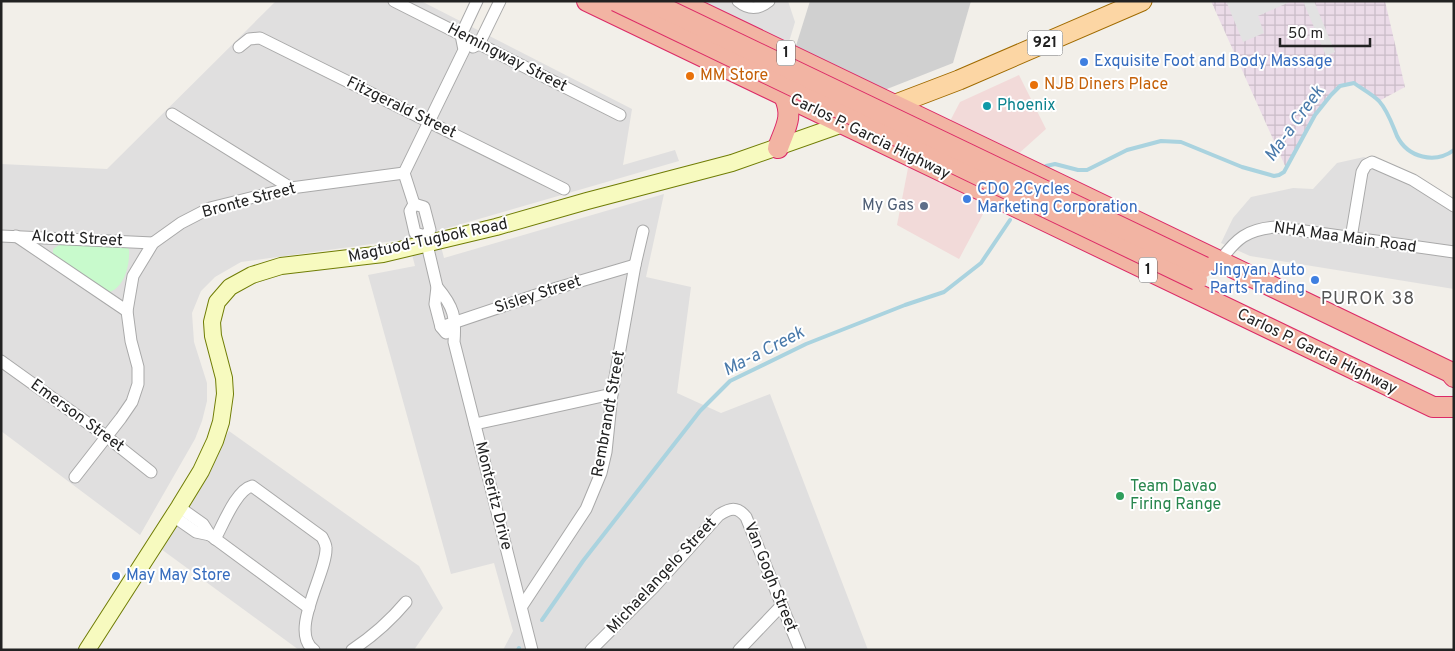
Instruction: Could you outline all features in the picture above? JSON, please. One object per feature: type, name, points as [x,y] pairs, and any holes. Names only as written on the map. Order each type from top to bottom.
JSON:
[{"type":"highway","name":"Carlos P. Garcia Highway","points":[[587,1],[1433,407],[1454,407]]},
{"type":"highway","name":"Carlos P. Garcia Highway","points":[[616,1],[1207,270],[1450,372],[1454,377]]},
{"type":"highway","name":"Carlos P. Garcia Highway","points":[[649,1],[1444,383],[1454,392]]},
{"type":"highway","points":[[658,35],[674,1]]},
{"type":"highway","name":"Carlos P. Garcia Highway","points":[[678,1],[738,14],[781,50],[1184,244],[1207,270],[1438,396],[1454,398]]},
{"type":"highway","points":[[716,63],[738,14]]},
{"type":"highway","points":[[764,86],[781,50]]},
{"type":"highway","points":[[803,105],[820,69]]},
{"type":"highway","points":[[778,148],[790,115],[784,96]]},
{"type":"highway","points":[[925,164],[942,128]]},
{"type":"highway","points":[[980,190],[996,154]]},
{"type":"highway","points":[[1037,217],[1054,182]]},
{"type":"highway","points":[[1100,248],[1117,212]]},
{"type":"highway","points":[[1167,280],[1184,244]]},
{"type":"main road","name":"921","points":[[894,105],[964,78],[1142,1]]},
{"type":"main road","points":[[843,124],[894,105]]},
{"type":"main road","name":"Magtuod-Tugbok Road","points":[[87,650],[176,512],[209,454],[221,422],[225,394],[224,378],[213,336],[213,312],[222,295],[241,280],[264,270],[282,266],[365,257],[426,240],[496,227],[602,197],[701,172],[778,148],[843,124]]},
{"type":"street","name":"Hemingway Street","points":[[394,1],[620,115]]},
{"type":"street","points":[[404,173],[464,50],[461,35],[477,1]]},
{"type":"street","points":[[464,50],[479,44],[500,1]]},
{"type":"street","points":[[738,14],[750,8],[757,8],[769,1]]},
{"type":"street","points":[[470,15],[489,25]]},
{"type":"street","name":"Fitzgerald Street","points":[[239,48],[249,40],[260,38],[564,189]]},
{"type":"street","points":[[172,114],[291,188]]},
{"type":"street","points":[[1350,238],[1362,172],[1366,165],[1372,162],[1413,180],[1454,206]]},
{"type":"street","name":"Bronte Street","points":[[75,478],[132,402],[138,384],[138,367],[130,341],[127,311],[133,276],[153,243],[181,223],[210,208],[291,188],[404,173]]},
{"type":"street","name":"Monteritz Drive","points":[[404,173],[414,204],[424,207],[430,230],[426,240],[437,287],[435,304],[442,327],[454,342]]},
{"type":"street","name":"NHA Maa Main Road","points":[[1207,270],[1236,241],[1252,231],[1276,227],[1454,252]]},
{"type":"street","name":"Rembrandt Street","points":[[522,606],[586,509],[595,492],[606,452],[612,394],[635,265],[643,231]]},
{"type":"street","points":[[16,235],[127,311]]},
{"type":"street","name":"Alcott Street","points":[[1,236],[16,235],[153,243]]},
{"type":"street","name":"Sisley Street","points":[[442,327],[557,288],[635,265]]},
{"type":"street","name":"Monteritz Drive","points":[[437,287],[449,301],[455,323],[454,342],[532,650]]},
{"type":"street","name":"Emerson Street","points":[[1,361],[107,437],[152,472]]},
{"type":"street","points":[[475,424],[612,394]]},
{"type":"street","points":[[213,537],[242,492],[252,486],[256,487],[318,534],[325,543],[326,554],[309,608],[306,636],[308,643],[314,650]]},
{"type":"street","name":"Van Gogh Street","points":[[736,509],[741,511],[746,517],[800,650]]},
{"type":"street","name":"Michaelangelo Street","points":[[591,650],[654,587],[720,515],[726,510],[736,509]]},
{"type":"street","points":[[176,512],[203,524],[213,537],[309,608]]},
{"type":"street","points":[[352,650],[389,622],[406,602]]},
{"type":"street","points":[[739,650],[782,605]]},
{"type":"shaded area","points":[[276,1],[421,1],[632,109],[623,165],[675,150],[679,161],[437,231],[444,258],[664,194],[646,277],[691,287],[677,393],[721,413],[770,394],[868,650],[503,650],[513,631],[494,563],[451,574],[368,275],[415,266],[408,239],[241,262],[215,277],[201,291],[192,313],[194,342],[207,383],[207,401],[202,421],[195,439],[140,535],[1,431],[1,164],[107,169]]},
{"type":"shaded area","points":[[698,1],[788,1],[795,22],[788,45]]},
{"type":"shaded area","points":[[810,1],[971,1],[953,63],[882,91],[795,49]]},
{"type":"shaded area","points":[[1211,1],[1385,1],[1405,87],[1379,101],[1354,83],[1340,86],[1315,115],[1286,168]]},
{"type":"shaded area","points":[[1226,1],[1292,1],[1258,16],[1264,33],[1243,42]]},
{"type":"shaded area","points":[[1303,1],[1314,1],[1335,52],[1326,56]]},
{"type":"shaded area","points":[[1019,75],[1046,129],[1016,156],[949,123],[960,102]]},
{"type":"shaded area","points":[[1364,157],[1419,179],[1454,205],[1454,289],[1250,256],[1221,243],[1233,218],[1251,197],[1293,188],[1313,189],[1337,163]]},
{"type":"shaded area","points":[[909,163],[990,201],[959,259],[897,225]]},
{"type":"shaded area","points":[[229,431],[419,566],[443,608],[414,650],[299,650],[161,549]]},
{"type":"green space","points":[[62,243],[117,244],[129,249],[129,261],[123,280],[110,292],[101,289],[55,257],[53,249]]},
{"type":"waterway","name":"Ma-a Creek","points":[[1042,169],[1055,164],[1078,170],[1087,170],[1127,150],[1161,141],[1181,142],[1242,167],[1274,176],[1279,175],[1284,172],[1315,115],[1331,95],[1340,86],[1354,83],[1379,101],[1390,118],[1397,136],[1415,154],[1431,158],[1439,157],[1454,150]]},
{"type":"waterway","name":"Ma-a Creek","points":[[542,620],[583,561],[700,411],[730,381],[806,344],[905,305],[944,292],[981,263],[1010,220]]},
{"type":"place","name":"Exquisite Foot and Body Massage","points":[[1084,62]]},
{"type":"place","name":"MM Store","points":[[690,76]]},
{"type":"place","name":"NJB Diners Place","points":[[1034,85]]},
{"type":"place","name":"Phoenix","points":[[987,106]]},
{"type":"place","name":"CDO 2Cycles Marketing Corporation","points":[[967,199]]},
{"type":"place","name":"My Gas","points":[[924,206]]},
{"type":"place","name":"Jingyan Auto Parts Trading","points":[[1315,280]]},
{"type":"place","name":"Team Davao Firing Range","points":[[1120,496]]},
{"type":"place","name":"May May Store","points":[[116,576]]},
{"type":"district","name":"PUROK 38","points":[[1368,299]]}]
